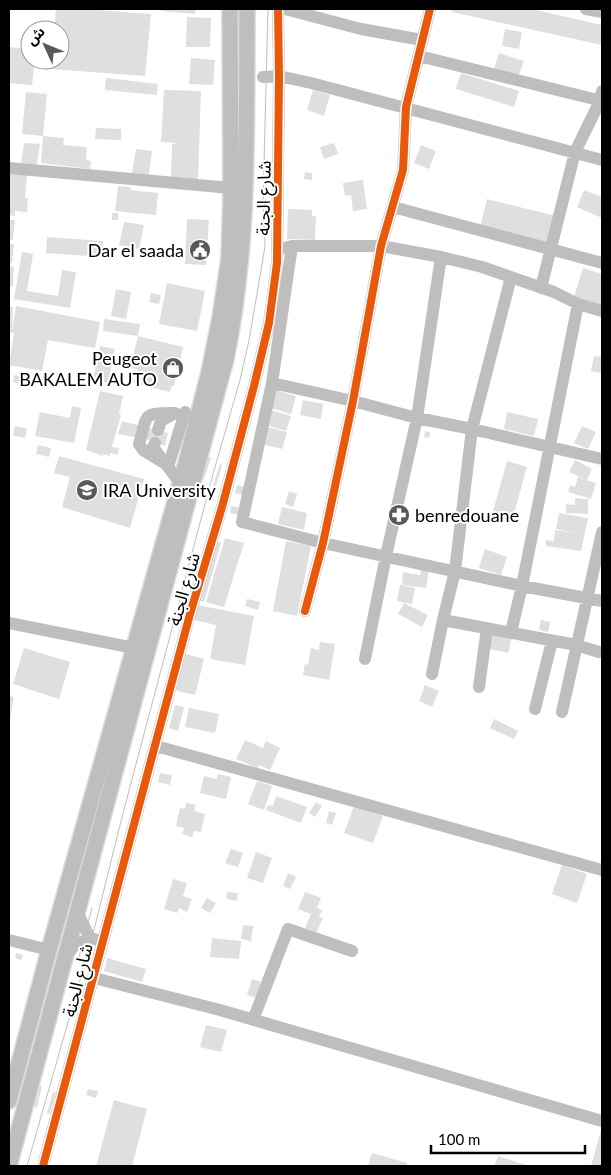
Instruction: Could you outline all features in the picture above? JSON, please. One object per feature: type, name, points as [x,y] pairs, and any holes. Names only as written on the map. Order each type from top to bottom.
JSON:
[{"type":"main road","points":[[9,1101],[49,950],[180,483],[213,354],[229,258],[231,188],[230,9]]},
{"type":"main road","points":[[9,1166],[194,484],[234,324],[245,213],[247,9]]},
{"type":"street","name":"شارع الجنة","points":[[43,1166],[190,614],[254,386],[269,323],[277,263],[278,9]]},
{"type":"street","points":[[284,9],[360,30],[422,40]]},
{"type":"street","points":[[305,612],[323,543],[353,401],[381,246],[403,170],[406,107],[430,9]]},
{"type":"street","points":[[586,9],[602,12]]},
{"type":"street","points":[[419,56],[602,98],[575,152],[541,288]]},
{"type":"street","points":[[263,77],[279,76],[406,107],[602,160]]},
{"type":"street","points":[[9,168],[231,188]]},
{"type":"street","points":[[393,207],[602,263]]},
{"type":"street","points":[[277,250],[292,246],[381,246],[441,257],[482,267],[541,288],[578,304],[602,311]]},
{"type":"street","points":[[242,522],[272,383],[292,246]]},
{"type":"street","points":[[366,659],[386,556],[417,418],[441,257]]},
{"type":"street","points":[[432,674],[455,571],[472,429],[511,277]]},
{"type":"street","points":[[511,632],[522,586],[548,447],[578,304]]},
{"type":"street","points":[[272,383],[353,401],[417,418],[602,459]]},
{"type":"street","points":[[167,465],[143,450],[139,444],[147,416],[151,413],[200,409]]},
{"type":"street","points":[[179,412],[161,421],[153,447],[180,483]]},
{"type":"street","points":[[167,465],[179,412]]},
{"type":"street","points":[[218,518],[242,522],[323,543],[522,586],[602,601]]},
{"type":"street","points":[[562,712],[602,532]]},
{"type":"street","points":[[443,620],[552,640],[600,652]]},
{"type":"street","points":[[9,623],[134,648]]},
{"type":"street","points":[[479,687],[487,628]]},
{"type":"street","points":[[535,708],[552,640]]},
{"type":"street","points":[[156,746],[602,870]]},
{"type":"street","points":[[78,914],[90,938]]},
{"type":"street","points":[[253,1020],[288,928],[352,951]]},
{"type":"street","points":[[66,956],[74,946],[90,938],[102,941]]},
{"type":"street","points":[[9,940],[49,950]]},
{"type":"street","points":[[94,978],[253,1020],[602,1121]]},
{"type":"building","points":[[56,9],[151,14],[145,76],[64,70],[70,70],[70,20],[55,20]]},
{"type":"building","points":[[161,9],[196,9],[195,14],[161,11]]},
{"type":"building","points":[[452,9],[531,9],[602,25],[602,45],[452,12]]},
{"type":"building","points":[[187,17],[211,18],[210,47],[186,47]]},
{"type":"building","points":[[505,29],[522,32],[519,49],[502,46]]},
{"type":"building","points":[[9,47],[20,48],[20,70],[34,70],[32,85],[9,83]]},
{"type":"building","points":[[499,53],[524,61],[518,77],[494,69]]},
{"type":"building","points":[[191,58],[215,60],[213,85],[189,84]]},
{"type":"building","points":[[461,73],[519,91],[514,107],[456,89]]},
{"type":"building","points":[[106,78],[158,84],[157,95],[105,90]]},
{"type":"building","points":[[164,90],[201,91],[198,179],[171,179],[172,144],[179,143],[161,142]]},
{"type":"building","points":[[313,90],[330,95],[324,116],[307,110]]},
{"type":"building","points":[[26,92],[47,94],[43,136],[22,134]]},
{"type":"building","points":[[96,128],[121,129],[121,140],[95,139]]},
{"type":"building","points":[[43,136],[64,138],[63,145],[87,147],[86,160],[91,161],[90,169],[41,163]]},
{"type":"building","points":[[24,143],[40,144],[37,165],[21,163]]},
{"type":"building","points":[[334,143],[338,154],[324,159],[320,147]]},
{"type":"building","points":[[421,145],[436,151],[429,169],[414,163]]},
{"type":"building","points":[[136,149],[152,151],[149,175],[132,173]]},
{"type":"building","points":[[305,172],[312,173],[312,180],[304,179]]},
{"type":"building","points":[[9,174],[27,175],[25,198],[28,198],[27,212],[15,211],[15,216],[9,215]]},
{"type":"building","points":[[363,180],[367,209],[353,211],[351,195],[345,196],[343,183]]},
{"type":"building","points":[[118,186],[131,187],[130,190],[158,193],[156,215],[115,211]]},
{"type":"building","points":[[584,190],[602,197],[602,218],[577,207]]},
{"type":"building","points":[[487,199],[556,216],[549,244],[480,227]]},
{"type":"building","points":[[288,209],[312,210],[312,216],[316,216],[315,240],[287,239]]},
{"type":"building","points":[[112,213],[118,213],[118,220],[112,220]]},
{"type":"building","points":[[187,219],[209,220],[206,265],[185,264]]},
{"type":"building","points":[[9,220],[15,220],[13,240],[9,240]]},
{"type":"building","points":[[124,222],[144,225],[139,249],[119,245]]},
{"type":"building","points":[[47,237],[103,241],[102,257],[46,253]]},
{"type":"building","points":[[9,244],[14,244],[12,263],[9,262]]},
{"type":"building","points":[[22,252],[33,254],[27,291],[58,296],[62,270],[76,272],[70,308],[14,299]]},
{"type":"building","points":[[9,266],[14,267],[13,286],[9,286]]},
{"type":"building","points":[[583,268],[602,274],[602,305],[574,297]]},
{"type":"building","points":[[167,283],[205,291],[197,331],[159,324]]},
{"type":"building","points":[[116,289],[131,292],[126,319],[111,316]]},
{"type":"building","points":[[151,293],[161,295],[159,304],[149,302]]},
{"type":"building","points":[[16,306],[100,322],[95,348],[48,340],[42,371],[9,365],[14,333],[9,332],[9,307],[13,307],[12,331]]},
{"type":"building","points":[[104,319],[140,324],[138,336],[103,331]]},
{"type":"building","points":[[138,336],[183,347],[174,386],[172,386],[170,392],[134,383],[138,369],[130,368]]},
{"type":"building","points":[[100,346],[115,349],[108,383],[93,380]]},
{"type":"building","points":[[594,356],[602,357],[602,373],[591,371]]},
{"type":"building","points":[[14,375],[26,377],[24,384],[13,382]]},
{"type":"building","points":[[275,390],[296,396],[291,414],[270,408]]},
{"type":"building","points":[[100,391],[123,396],[119,414],[121,415],[112,447],[119,448],[118,455],[110,453],[110,456],[103,454],[103,456],[86,450]]},
{"type":"building","points":[[303,400],[323,404],[321,419],[300,415]]},
{"type":"building","points":[[72,406],[81,408],[74,443],[35,436],[40,412],[70,418]]},
{"type":"building","points":[[270,410],[291,416],[286,431],[266,425]]},
{"type":"building","points":[[507,412],[538,419],[534,436],[504,429]]},
{"type":"building","points":[[122,421],[168,433],[165,446],[155,443],[155,441],[118,434]]},
{"type":"building","points":[[15,426],[27,429],[25,438],[13,435]]},
{"type":"building","points":[[582,426],[596,432],[588,449],[574,443]]},
{"type":"building","points":[[267,427],[287,432],[282,449],[262,444]]},
{"type":"building","points":[[425,431],[430,432],[429,438],[424,437]]},
{"type":"building","points":[[38,445],[51,448],[49,457],[36,454]]},
{"type":"building","points":[[59,456],[144,479],[130,528],[62,507],[70,477],[54,473]]},
{"type":"building","points":[[208,457],[211,458],[204,479],[202,479]]},
{"type":"building","points":[[575,460],[592,469],[587,480],[569,472]]},
{"type":"building","points":[[507,461],[527,467],[512,520],[492,515]]},
{"type":"building","points":[[220,464],[222,465],[216,486],[213,485]]},
{"type":"building","points":[[578,477],[596,483],[591,499],[568,492],[570,485],[575,487]]},
{"type":"building","points":[[237,485],[244,487],[242,495],[235,493]]},
{"type":"building","points":[[289,491],[297,494],[293,507],[285,504]]},
{"type":"building","points":[[575,498],[588,499],[588,514],[566,513],[566,504],[575,505]]},
{"type":"building","points":[[231,506],[240,508],[239,515],[230,513]]},
{"type":"building","points":[[282,507],[307,513],[304,530],[278,524]]},
{"type":"building","points":[[559,513],[588,518],[581,551],[546,546],[546,540],[554,541],[555,530],[576,533],[556,529]]},
{"type":"building","points":[[225,538],[244,543],[224,607],[206,602]]},
{"type":"building","points":[[213,541],[221,543],[204,602],[196,599]]},
{"type":"building","points":[[286,541],[311,546],[297,616],[273,611]]},
{"type":"building","points":[[485,549],[507,557],[501,575],[479,568]]},
{"type":"building","points":[[421,568],[429,570],[426,588],[402,585],[403,572],[420,575]]},
{"type":"building","points":[[400,585],[415,588],[412,604],[397,601]]},
{"type":"building","points":[[247,599],[260,602],[258,610],[245,606]]},
{"type":"building","points":[[404,603],[428,615],[422,627],[398,614]]},
{"type":"building","points":[[197,605],[254,616],[245,665],[210,659],[216,625],[194,620]]},
{"type":"building","points":[[541,620],[550,622],[548,632],[539,630]]},
{"type":"building","points":[[488,632],[512,638],[508,653],[485,648]]},
{"type":"building","points":[[320,642],[335,644],[329,680],[303,675],[305,664],[308,665],[311,648],[319,650]]},
{"type":"building","points":[[24,648],[70,662],[59,699],[13,684]]},
{"type":"building","points":[[183,653],[204,659],[195,695],[173,690]]},
{"type":"building","points":[[425,685],[439,691],[432,707],[419,701]]},
{"type":"building","points":[[9,696],[14,697],[10,719],[9,719]]},
{"type":"building","points":[[175,705],[184,707],[178,731],[169,728]]},
{"type":"building","points":[[189,708],[219,714],[215,733],[185,727]]},
{"type":"building","points":[[494,719],[518,731],[514,739],[490,728]]},
{"type":"building","points":[[245,740],[263,748],[266,741],[280,748],[270,770],[259,765],[257,768],[236,759]]},
{"type":"building","points":[[160,773],[172,775],[170,785],[158,782]]},
{"type":"building","points":[[218,774],[231,777],[226,799],[200,793],[204,776],[217,779]]},
{"type":"building","points":[[257,781],[272,786],[264,810],[248,804]]},
{"type":"building","points":[[276,796],[307,807],[301,823],[266,810],[268,805],[273,806]]},
{"type":"building","points":[[316,802],[322,806],[315,817],[309,813]]},
{"type":"building","points":[[186,803],[196,805],[194,811],[205,814],[201,832],[194,831],[192,837],[182,834],[184,828],[176,826],[180,808],[185,809]]},
{"type":"building","points":[[354,806],[383,816],[373,843],[344,833]]},
{"type":"building","points":[[329,811],[336,813],[332,825],[326,823]]},
{"type":"building","points":[[231,849],[243,853],[238,867],[225,863]]},
{"type":"building","points":[[256,852],[272,858],[263,883],[247,878]]},
{"type":"building","points":[[562,865],[587,874],[577,903],[552,894]]},
{"type":"building","points":[[288,873],[296,877],[290,889],[283,886]]},
{"type":"building","points":[[173,879],[187,883],[183,896],[192,899],[187,912],[179,908],[177,913],[164,909]]},
{"type":"building","points":[[227,892],[238,893],[237,901],[226,899]]},
{"type":"building","points":[[305,892],[321,898],[317,908],[322,910],[319,917],[323,918],[316,933],[305,928],[311,914],[298,909]]},
{"type":"building","points":[[207,898],[216,903],[210,913],[201,908]]},
{"type":"building","points":[[243,925],[253,926],[251,941],[241,939]]},
{"type":"building","points":[[212,938],[241,941],[239,959],[210,957]]},
{"type":"building","points":[[16,953],[23,955],[21,960],[15,958]]},
{"type":"building","points":[[107,958],[146,969],[142,982],[104,971]]},
{"type":"building","points":[[252,979],[261,982],[256,998],[247,995]]},
{"type":"building","points":[[206,1025],[227,1030],[221,1052],[200,1047]]},
{"type":"building","points":[[40,1085],[42,1086],[37,1108],[34,1107]]},
{"type":"building","points":[[88,1089],[98,1091],[96,1098],[86,1095]]},
{"type":"building","points":[[53,1092],[56,1092],[50,1114],[47,1113]]},
{"type":"building","points":[[114,1100],[147,1109],[132,1166],[96,1166]]},
{"type":"building","points":[[602,1127],[602,1166],[591,1166]]},
{"type":"building","points":[[372,1153],[407,1163],[407,1166],[368,1166]]},
{"type":"building","points":[[498,1156],[529,1166],[494,1166]]},
{"type":"tram line","points":[[27,1166],[92,938],[122,817],[213,474],[240,380],[249,340],[265,247],[263,203],[268,9]]},
{"type":"tram line","points":[[78,961],[92,908]]},
{"type":"cycle path","points":[[43,1166],[190,614],[222,507],[269,323],[277,263],[278,9]]},
{"type":"cycle path","points":[[305,611],[323,543],[353,401],[381,246],[403,170],[406,107],[430,9]]},
{"type":"place","name":"Dar el saada","points":[[200,250]]},
{"type":"place","name":"Peugeot BAKALEM AUTO","points":[[173,368]]},
{"type":"place","name":"IRA University","points":[[87,490]]},
{"type":"place","name":"benredouane","points":[[399,515]]}]
